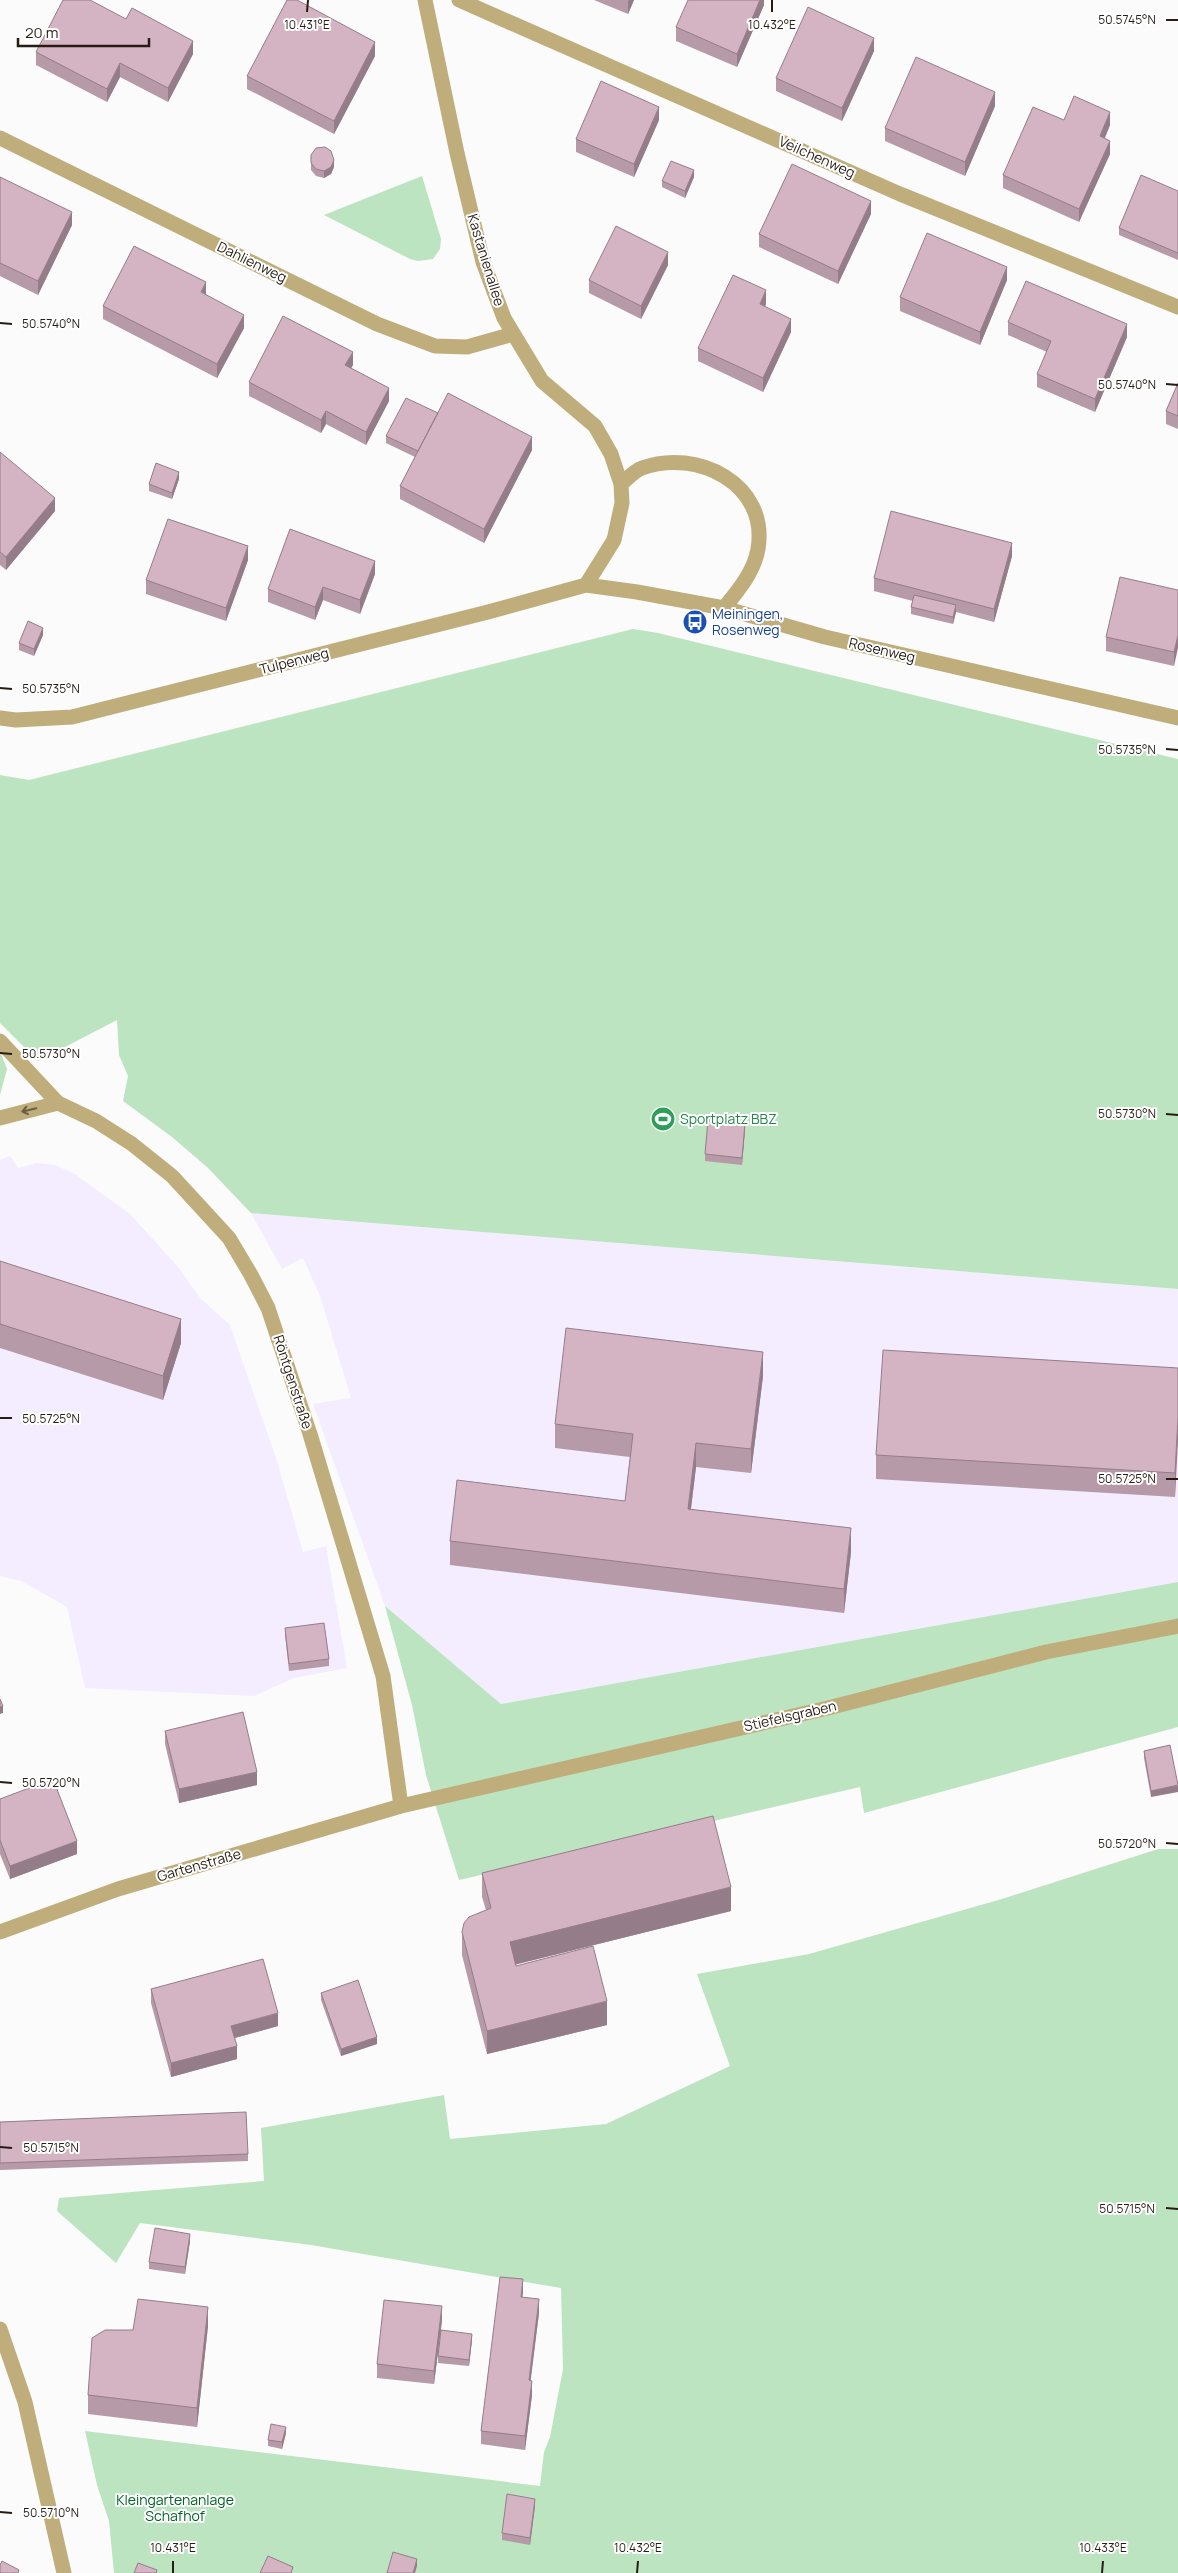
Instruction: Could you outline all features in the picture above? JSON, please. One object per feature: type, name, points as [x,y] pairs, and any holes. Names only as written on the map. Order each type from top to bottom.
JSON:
[{"type":"street","name":"Kastanienallee","points":[[425,0],[457,153],[483,262],[504,318],[542,381],[595,426],[611,454],[621,484],[622,503],[614,540],[586,585]]},
{"type":"street","name":"Veilchenweg","points":[[459,0],[900,194],[1178,307]]},
{"type":"street","name":"Dahlienweg","points":[[0,138],[386,327],[435,346],[467,347],[513,334]]},
{"type":"street","points":[[621,484],[640,468],[664,463],[689,464],[711,469],[733,481],[748,495],[758,528],[758,550],[741,587],[724,608]]},
{"type":"street","name":"Rosenweg","points":[[586,585],[724,608],[825,636],[1178,718]]},
{"type":"street","name":"Tulpenweg","points":[[0,718],[16,720],[72,717],[586,585]]},
{"type":"street","points":[[0,1041],[58,1103],[0,1118]]},
{"type":"street","name":"Röntgenstraße","points":[[58,1103],[96,1121],[132,1144],[172,1176],[229,1238],[268,1308],[310,1434],[383,1676],[401,1806]]},
{"type":"street","name":"Stiefelsgraben","points":[[401,1806],[828,1708],[1046,1652],[1178,1626]]},
{"type":"street","name":"Gartenstraße","points":[[0,1932],[118,1889],[401,1806]]},
{"type":"street","points":[[0,2330],[25,2402],[64,2573]]},
{"type":"shaded area","points":[[10,1156],[18,1168],[37,1163],[55,1165],[75,1174],[130,1214],[179,1268],[200,1298],[230,1325],[277,1461],[303,1552],[326,1546],[347,1668],[294,1678],[254,1696],[85,1688],[67,1607],[21,1581],[0,1576],[0,1160]]},
{"type":"shaded area","points":[[251,1213],[1178,1289],[1178,1582],[501,1704],[385,1606],[313,1404],[351,1398],[320,1296],[303,1258],[282,1269]]},
{"type":"green space","points":[[422,176],[441,239],[440,249],[433,259],[418,261],[410,259],[324,215]]},
{"type":"green space","points":[[633,629],[658,633],[1178,759],[1178,1289],[251,1213],[207,1167],[172,1137],[123,1101],[128,1076],[119,1055],[117,1020],[38,1061],[0,1023],[0,775],[29,780]]},
{"type":"green space","points":[[0,1051],[7,1069],[0,1095]]},
{"type":"green space","points":[[1178,1582],[1178,1727],[864,1813],[860,1787],[459,1880],[426,1775],[412,1705],[385,1606],[501,1704]]},
{"type":"green space","name":"Kleingartenanlage Schafhof","points":[[1158,1849],[1178,1849],[1178,2573],[114,2573],[109,2521],[97,2485],[85,2431],[540,2486],[544,2452],[550,2437],[563,2369],[561,2288],[311,2245],[140,2223],[116,2263],[57,2211],[59,2198],[264,2181],[261,2128],[444,2095],[450,2139],[606,2124],[730,2066],[697,1974],[809,1954],[1002,1899]]},
{"type":"building","points":[[63,0],[90,0],[126,19],[132,8],[193,41],[168,88],[120,63],[107,89],[36,52]]},
{"type":"building","points":[[287,0],[297,0],[375,42],[334,121],[247,76]]},
{"type":"building","points":[[688,0],[760,0],[737,54],[676,27]]},
{"type":"building","points":[[808,7],[874,38],[842,108],[776,78]]},
{"type":"building","points":[[916,57],[995,92],[965,162],[885,128]]},
{"type":"building","points":[[601,81],[659,107],[634,164],[576,139]]},
{"type":"building","points":[[1074,96],[1110,112],[1100,136],[1110,141],[1079,209],[1003,175],[1033,107],[1064,120]]},
{"type":"building","points":[[325,147],[331,151],[334,160],[331,167],[324,171],[316,169],[311,163],[311,155],[316,148]]},
{"type":"building","points":[[671,161],[694,170],[685,191],[662,181]]},
{"type":"building","points":[[792,164],[871,201],[838,271],[759,234]]},
{"type":"building","points":[[1141,175],[1178,191],[1178,253],[1119,228]]},
{"type":"building","points":[[0,177],[72,212],[38,281],[0,263]]},
{"type":"building","points":[[616,226],[668,252],[641,306],[589,280]]},
{"type":"building","points":[[927,233],[1007,267],[980,332],[900,297]]},
{"type":"building","points":[[134,246],[206,282],[201,292],[244,315],[217,364],[103,306]]},
{"type":"building","points":[[733,275],[766,290],[760,304],[791,319],[763,378],[698,348]]},
{"type":"building","points":[[1026,281],[1127,324],[1095,399],[1037,374],[1051,341],[1008,322]]},
{"type":"building","points":[[283,316],[353,352],[345,365],[389,388],[366,432],[326,411],[321,420],[249,382]]},
{"type":"building","points":[[1178,383],[1178,416],[1166,411]]},
{"type":"building","points":[[448,393],[532,437],[484,529],[400,486]]},
{"type":"building","points":[[406,398],[438,413],[418,451],[386,436]]},
{"type":"building","points":[[0,452],[55,498],[6,557],[0,552]]},
{"type":"building","points":[[156,463],[179,472],[172,493],[149,484]]},
{"type":"building","points":[[891,511],[1012,543],[994,609],[874,578]]},
{"type":"building","points":[[168,519],[248,546],[226,608],[146,580]]},
{"type":"building","points":[[290,529],[375,561],[360,600],[323,587],[315,607],[268,589]]},
{"type":"building","points":[[1120,577],[1178,590],[1178,635],[1174,652],[1106,637]]},
{"type":"building","points":[[914,595],[956,605],[953,617],[911,607]]},
{"type":"building","points":[[28,621],[43,628],[34,649],[19,643]]},
{"type":"building","points":[[708,1120],[745,1123],[742,1158],[705,1154]]},
{"type":"building","points":[[0,1261],[181,1319],[163,1376],[0,1324]]},
{"type":"building","points":[[566,1328],[763,1352],[751,1449],[696,1443],[688,1509],[851,1528],[844,1589],[450,1541],[457,1480],[625,1501],[633,1434],[555,1424]]},
{"type":"building","points":[[883,1350],[1178,1368],[1175,1473],[876,1455]]},
{"type":"building","points":[[324,1623],[329,1659],[289,1664],[285,1628]]},
{"type":"building","points":[[243,1712],[257,1772],[179,1789],[165,1731]]},
{"type":"building","points":[[1170,1745],[1178,1785],[1151,1791],[1144,1751]]},
{"type":"building","points":[[53,1779],[77,1841],[10,1866],[0,1840],[0,1799]]},
{"type":"building","points":[[713,1816],[731,1887],[510,1942],[516,1966],[593,1946],[607,2001],[487,2031],[462,1932],[464,1923],[469,1917],[491,1908],[482,1873]]},
{"type":"building","points":[[263,1959],[278,2013],[231,2026],[237,2046],[171,2063],[151,1989]]},
{"type":"building","points":[[358,1980],[377,2037],[341,2049],[321,1993]]},
{"type":"building","points":[[246,2112],[248,2154],[0,2163],[0,2122]]},
{"type":"building","points":[[155,2228],[190,2234],[185,2267],[149,2262]]},
{"type":"building","points":[[500,2277],[523,2279],[521,2297],[539,2299],[529,2380],[532,2381],[525,2436],[481,2431]]},
{"type":"building","points":[[138,2299],[208,2307],[197,2408],[88,2395],[92,2338],[105,2330],[133,2330]]},
{"type":"building","points":[[384,2300],[442,2306],[434,2371],[377,2364]]},
{"type":"building","points":[[441,2330],[472,2334],[469,2360],[438,2356]]},
{"type":"building","points":[[271,2424],[286,2427],[282,2442],[268,2440]]},
{"type":"building","points":[[507,2494],[535,2499],[530,2538],[502,2533]]},
{"type":"building","points":[[393,2552],[417,2559],[413,2573],[387,2573]]},
{"type":"building","points":[[268,2556],[293,2567],[291,2573],[260,2573]]},
{"type":"building","points":[[2,2561],[19,2570],[18,2573],[0,2573]]},
{"type":"building","points":[[138,2563],[157,2570],[156,2573],[134,2573]]},
{"type":"place","name":"Meiningen, Rosenweg","points":[[695,622]]},
{"type":"place","name":"Sportplatz BBZ","points":[[663,1119]]}]
